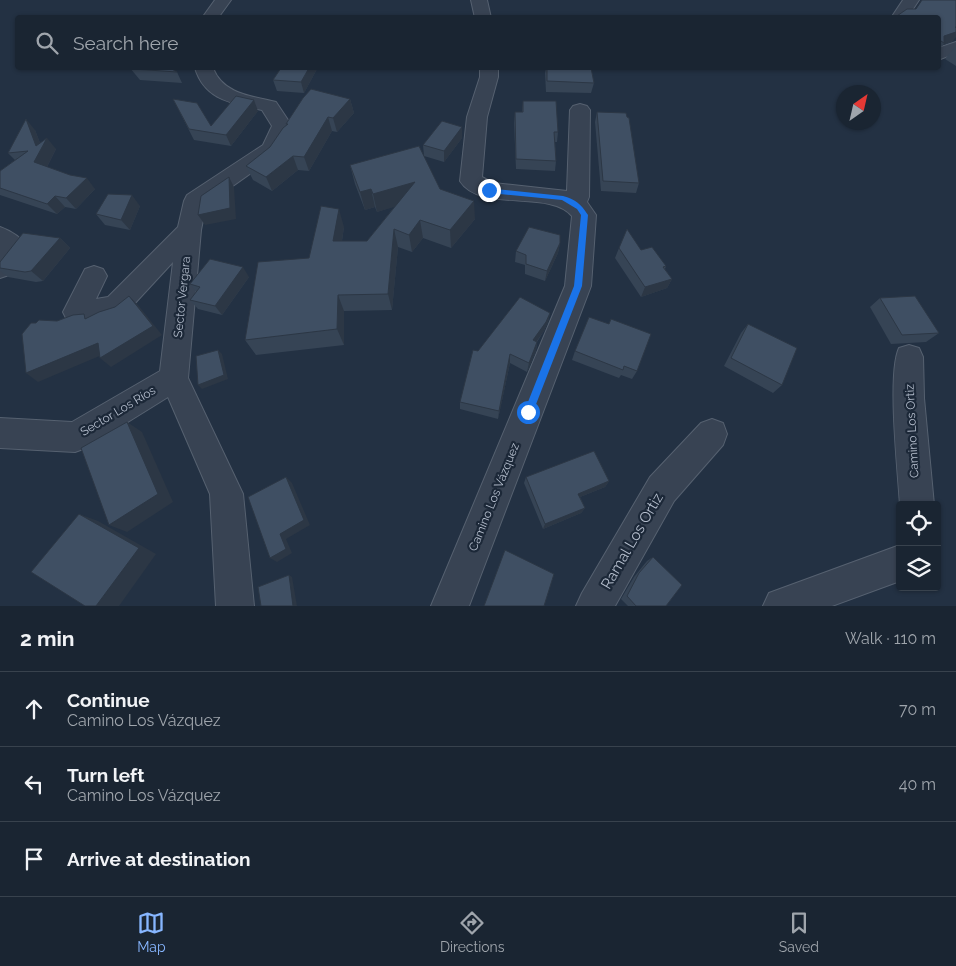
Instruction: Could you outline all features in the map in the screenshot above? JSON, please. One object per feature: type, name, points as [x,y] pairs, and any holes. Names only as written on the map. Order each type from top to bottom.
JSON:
[{"type":"street","points":[[212,15],[223,0]]},
{"type":"street","points":[[479,0],[482,15]]},
{"type":"street","points":[[901,15],[911,0]]},
{"type":"street","points":[[941,54],[956,47]]},
{"type":"street","name":"Sector Vergara","points":[[204,70],[206,78],[218,92],[269,106],[282,126],[271,149],[195,201],[189,230],[174,378],[226,494],[235,606]]},
{"type":"street","points":[[488,70],[489,77],[477,117],[471,181],[489,190],[563,198],[572,201],[578,196],[580,110]]},
{"type":"street","name":"Camino Los Vázquez","points":[[450,606],[578,286],[584,215],[572,201]]},
{"type":"street","points":[[94,276],[76,312],[115,307],[189,230]]},
{"type":"street","points":[[0,236],[15,247],[0,268]]},
{"type":"street","name":"Camino Los Ortiz","points":[[909,357],[909,398],[917,501]]},
{"type":"street","name":"Sector Los Ríos","points":[[0,433],[75,437],[174,378]]},
{"type":"street","name":"Ramal Los Ortiz","points":[[595,606],[662,489],[712,434]]},
{"type":"street","points":[[782,606],[896,564]]},
{"type":"building","points":[[922,0],[956,0],[956,32],[944,36],[944,43],[941,41],[941,15],[898,15],[907,9],[916,9]]},
{"type":"building","points":[[148,70],[174,70],[177,72]]},
{"type":"building","points":[[280,70],[308,70],[301,82],[273,80]]},
{"type":"building","points":[[547,70],[591,70],[594,83],[547,81]]},
{"type":"building","points":[[311,89],[350,99],[333,118],[328,117],[304,157],[293,156],[266,177],[246,166],[270,147]]},
{"type":"building","points":[[236,96],[254,100],[226,135],[189,129],[173,99],[197,103],[211,126]]},
{"type":"building","points":[[523,101],[556,101],[558,132],[554,132],[556,161],[516,159],[515,112],[523,112]]},
{"type":"building","points":[[597,112],[626,113],[629,118],[639,183],[603,181]]},
{"type":"building","points":[[26,119],[36,146],[47,138],[34,162],[70,175],[87,178],[66,198],[55,196],[47,204],[0,188],[0,171],[28,151],[8,153]]},
{"type":"building","points":[[442,121],[462,127],[444,151],[423,145]]},
{"type":"building","points":[[419,146],[440,189],[474,201],[450,230],[420,220],[409,235],[394,229],[388,294],[338,295],[337,329],[245,340],[258,262],[309,258],[321,206],[339,209],[333,241],[367,241],[415,182],[373,194],[371,189],[360,192],[350,165]]},
{"type":"building","points":[[229,177],[230,208],[198,215],[201,196]]},
{"type":"building","points":[[108,194],[132,195],[121,220],[96,214]]},
{"type":"building","points":[[529,227],[560,235],[560,243],[547,271],[526,264],[526,255],[516,251]]},
{"type":"building","points":[[627,229],[641,250],[652,247],[666,266],[663,267],[672,279],[645,287],[619,248]]},
{"type":"building","points":[[23,233],[60,238],[31,271],[25,272],[0,268],[0,262]]},
{"type":"building","points":[[210,259],[243,267],[215,306],[190,300],[200,287],[190,284]]},
{"type":"building","points":[[129,296],[153,326],[100,358],[98,343],[26,373],[22,334],[31,323],[36,323],[39,320],[57,321],[73,315],[84,314],[85,319],[115,307]]},
{"type":"building","points":[[915,296],[939,333],[902,335],[880,298]]},
{"type":"building","points":[[520,297],[550,313],[533,340],[537,342],[529,363],[510,354],[499,411],[460,402],[473,350],[478,351]]},
{"type":"building","points":[[589,317],[609,324],[611,319],[651,334],[637,371],[624,366],[623,370],[575,351]]},
{"type":"building","points":[[748,324],[797,348],[782,385],[731,358]]},
{"type":"building","points":[[218,350],[224,375],[198,385],[196,356]]},
{"type":"building","points":[[127,422],[158,494],[109,525],[81,448]]},
{"type":"building","points":[[594,451],[609,481],[578,494],[585,508],[545,524],[526,477]]},
{"type":"building","points":[[286,477],[304,520],[280,534],[286,549],[270,558],[248,497]]},
{"type":"building","points":[[79,514],[139,548],[96,606],[85,606],[31,572]]},
{"type":"building","points":[[505,550],[554,574],[544,606],[484,606]]},
{"type":"building","points":[[653,557],[682,585],[666,606],[636,606],[627,596],[639,573]]},
{"type":"building","points":[[289,575],[293,606],[261,606],[258,587]]},
{"type":"route","points":[[489,190],[563,198],[572,201],[584,215],[578,286],[528,412]]}]
